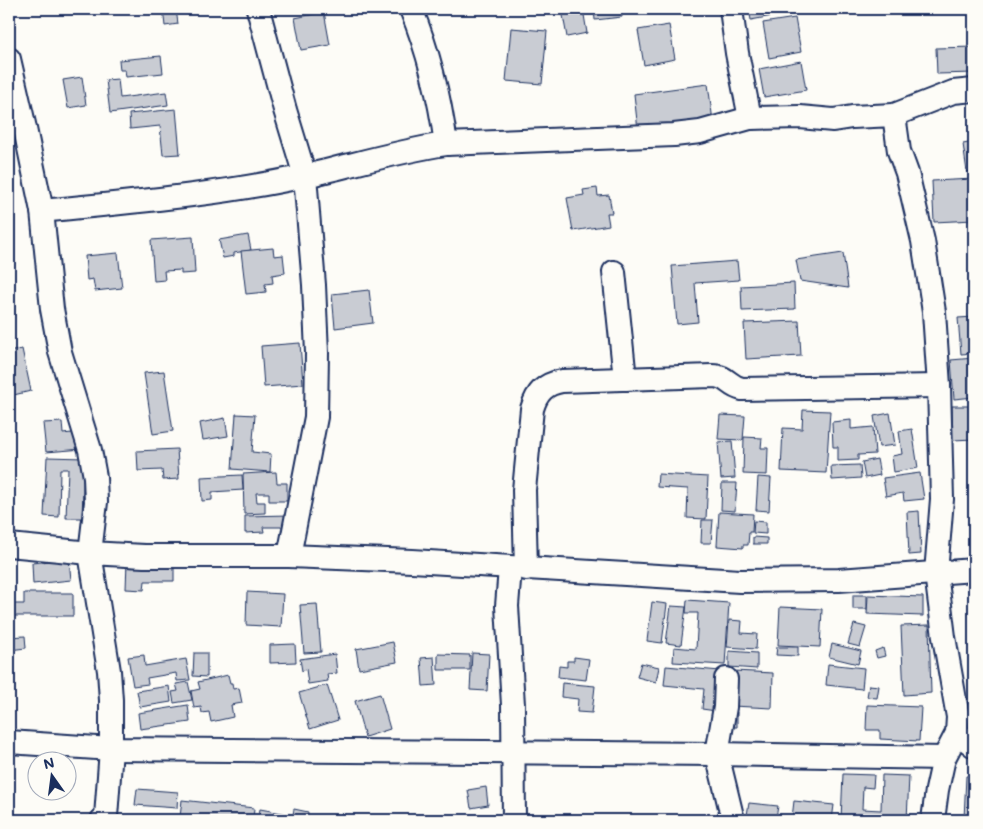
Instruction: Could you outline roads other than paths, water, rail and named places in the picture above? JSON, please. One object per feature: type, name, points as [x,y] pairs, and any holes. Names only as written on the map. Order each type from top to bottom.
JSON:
[{"type":"street","points":[[258,9],[305,176],[314,285],[317,353],[316,417],[289,556]]},
{"type":"street","points":[[411,9],[417,23],[439,101],[446,144]]},
{"type":"street","points":[[731,9],[737,53],[750,118]]},
{"type":"street","points":[[9,59],[42,211],[52,309],[60,352],[90,450],[95,477],[96,502],[90,553],[109,670],[111,749],[106,818],[102,820]]},
{"type":"street","points":[[42,211],[227,190],[305,176],[415,148],[446,144],[674,135],[700,132],[750,118],[800,117],[833,120],[852,117],[894,116],[953,92],[974,90]]},
{"type":"street","points":[[894,116],[900,151],[923,241],[934,312],[939,386],[942,499],[936,574],[944,637],[958,716],[966,740],[944,758],[933,820]]},
{"type":"street","points":[[614,272],[625,379]]},
{"type":"street","points":[[514,820],[513,705],[507,606],[518,568],[532,408],[542,388],[562,381],[720,376],[742,390],[939,386]]},
{"type":"street","points":[[9,545],[144,556],[289,556],[412,561],[740,581],[839,580],[974,570]]},
{"type":"street","points":[[726,679],[725,707],[717,754],[733,820]]},
{"type":"street","points":[[9,742],[111,749],[717,754],[944,758]]}]
